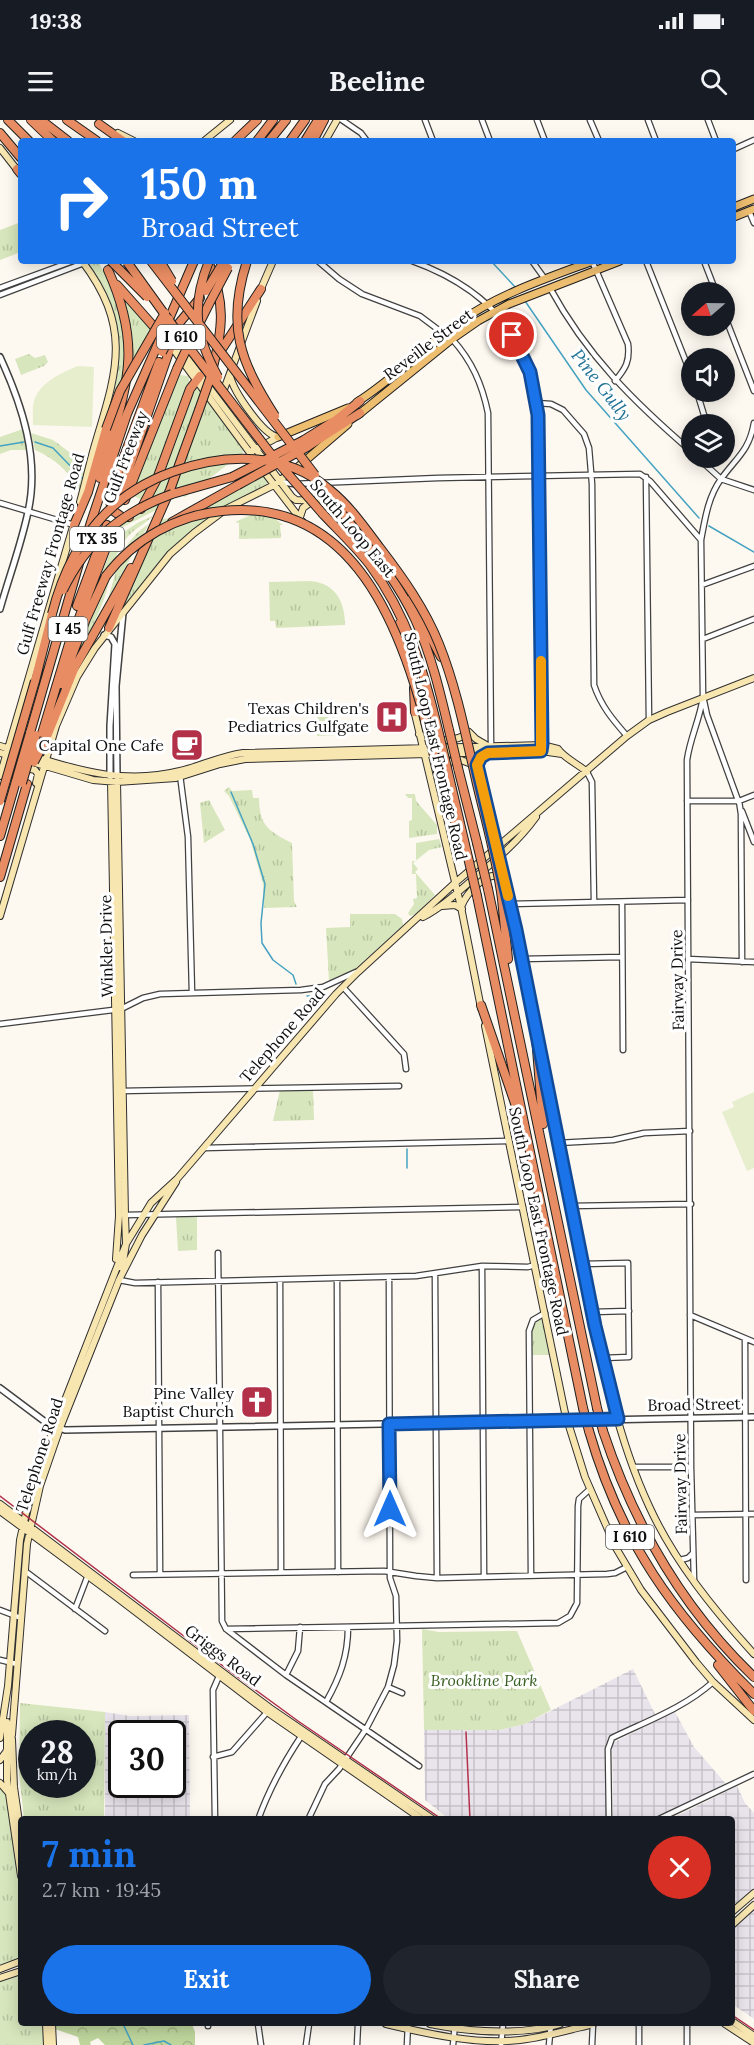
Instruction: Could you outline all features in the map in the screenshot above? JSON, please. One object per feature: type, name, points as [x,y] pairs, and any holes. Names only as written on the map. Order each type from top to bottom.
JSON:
[{"type":"highway","points":[[8,120],[26,138]]},
{"type":"highway","points":[[31,120],[50,138]]},
{"type":"highway","points":[[41,120],[65,138]]},
{"type":"highway","points":[[67,120],[93,138]]},
{"type":"highway","points":[[238,138],[257,120]]},
{"type":"highway","points":[[261,138],[274,120]]},
{"type":"highway","points":[[271,138],[286,120]]},
{"type":"highway","points":[[292,138],[305,120]]},
{"type":"highway","points":[[307,138],[318,120]]},
{"type":"highway","points":[[315,138],[324,120]]},
{"type":"highway","points":[[95,122],[119,138]]},
{"type":"highway","points":[[0,133],[4,146],[18,156]]},
{"type":"highway","name":"South Loop East","points":[[129,264],[181,337],[279,464],[369,565],[394,603],[416,650],[438,730],[477,896],[583,1408],[599,1466],[622,1522],[655,1578],[716,1656],[754,1694]]},
{"type":"highway","name":"South Loop East","points":[[152,264],[305,461],[388,574],[408,606],[426,645],[488,889],[603,1431],[624,1490],[661,1561],[717,1640],[754,1677]]},
{"type":"highway","points":[[162,264],[194,318]]},
{"type":"highway","points":[[74,525],[85,499],[120,391],[167,316],[192,264]]},
{"type":"highway","points":[[207,264],[197,298],[199,332],[211,364],[238,410]]},
{"type":"highway","points":[[107,631],[170,490],[212,372],[220,338],[222,315],[219,291],[209,264]]},
{"type":"highway","name":"Gulf Freeway","points":[[41,737],[91,522],[127,414],[159,349],[227,264]]},
{"type":"highway","name":"Gulf Freeway","points":[[0,836],[41,737],[67,631],[177,369],[228,264]]},
{"type":"highway","points":[[246,264],[237,307],[241,349],[256,385],[305,461]]},
{"type":"highway","points":[[110,266],[128,276],[181,337]]},
{"type":"highway","points":[[110,266],[117,284],[171,346],[126,477]]},
{"type":"highway","points":[[91,522],[129,371],[129,343],[125,318],[110,266]]},
{"type":"highway","points":[[212,372],[225,344],[261,289]]},
{"type":"highway","name":"Gulf Freeway","points":[[120,502],[159,362],[159,349],[167,316]]},
{"type":"highway","points":[[159,362],[112,488],[109,504],[115,513],[122,517],[133,516],[143,507],[158,479],[190,389],[198,377]]},
{"type":"highway","name":"TX 35","points":[[0,801],[52,614],[86,552],[121,519],[147,503],[232,477],[305,444],[360,401]]},
{"type":"highway","name":"TX 35","points":[[48,714],[86,620],[106,576],[114,566],[135,546],[161,528],[360,413]]},
{"type":"highway","points":[[52,614],[65,573],[86,536],[117,504],[155,479],[191,466],[236,458],[280,463],[317,479],[345,504],[395,567],[421,606],[438,642],[458,704],[506,901],[510,993]]},
{"type":"highway","points":[[161,528],[216,511],[234,509],[267,513],[289,518],[316,530],[349,557],[374,589],[395,633],[418,697],[440,780],[467,854]]},
{"type":"highway","name":"Gulf Freeway","points":[[0,857],[22,783],[34,762],[69,644],[110,526]]},
{"type":"highway","points":[[41,737],[75,667],[144,544]]},
{"type":"highway","points":[[388,574],[398,578],[405,588],[423,619],[459,695]]},
{"type":"highway","points":[[394,603],[409,655],[415,712]]},
{"type":"highway","name":"Gulf Freeway","points":[[0,878],[22,783]]},
{"type":"highway","points":[[481,1005],[526,1135]]},
{"type":"highway","points":[[535,1024],[545,1155]]},
{"type":"highway","points":[[694,1630],[754,1711]]},
{"type":"highway","points":[[717,1640],[754,1668]]},
{"type":"main road","points":[[208,138],[230,120]]},
{"type":"main road","points":[[328,138],[337,120]]},
{"type":"main road","points":[[95,122],[128,138]]},
{"type":"main road","points":[[4,146],[18,170]]},
{"type":"main road","points":[[736,206],[754,199]]},
{"type":"main road","points":[[736,216],[752,210]]},
{"type":"main road","name":"Gulf Freeway Frontage Road","points":[[0,777],[5,752],[19,714],[115,377],[116,338],[107,302],[85,264]]},
{"type":"main road","points":[[212,401],[220,401],[272,264]]},
{"type":"main road","name":"Reveille Street","points":[[252,451],[360,401],[444,334],[487,305],[584,264]]},
{"type":"main road","name":"Reveille Street","points":[[277,483],[452,339],[494,312],[613,264]]},
{"type":"main road","name":"South Loop East Frontage Road","points":[[171,346],[177,345],[212,401],[277,483],[299,520],[354,566],[392,621],[405,659],[419,734],[458,892],[567,1420],[590,1490],[606,1528],[627,1567],[660,1618],[713,1682],[754,1720]]},
{"type":"main road","points":[[404,365],[412,371]]},
{"type":"main road","points":[[230,374],[234,387],[247,407],[268,433],[278,437]]},
{"type":"main road","name":"South Loop East Frontage Road","points":[[198,377],[220,401],[252,451]]},
{"type":"main road","points":[[0,916],[46,764],[41,737],[62,711],[77,677],[107,631],[170,554],[226,509],[277,483]]},
{"type":"main road","name":"South Loop East Frontage Road","points":[[277,483],[296,500],[342,501],[351,505],[400,570],[433,624],[449,662],[470,732],[499,858],[506,901],[522,959],[593,1312],[618,1419],[633,1467],[649,1506],[680,1560],[730,1628],[754,1654]]},
{"type":"main road","points":[[299,520],[303,508],[314,501]]},
{"type":"main road","name":"Telephone Road","points":[[0,1738],[17,1664],[29,1529],[40,1486],[57,1427],[116,1266],[126,1244],[151,1203],[177,1179],[336,994],[455,883],[627,736],[649,720],[753,678]]},
{"type":"main road","points":[[19,714],[17,738],[20,744],[41,750],[46,748],[41,737]]},
{"type":"main road","points":[[419,734],[432,740],[464,737],[470,732],[489,748]]},
{"type":"main road","points":[[0,746],[5,752],[93,780],[163,774],[230,755],[489,748],[541,748],[570,758],[587,772]]},
{"type":"main road","points":[[428,771],[438,764],[461,760],[477,766],[489,748]]},
{"type":"main road","points":[[114,779],[155,781],[262,755]]},
{"type":"main road","points":[[0,777],[6,767],[11,764],[35,770],[37,779],[31,813]]},
{"type":"main road","name":"Winkler Drive","points":[[114,779],[114,838],[118,866],[115,894]]},
{"type":"main road","name":"Telephone Road","points":[[417,919],[438,908],[499,858],[523,836],[540,812]]},
{"type":"main road","name":"Winkler Drive","points":[[114,838],[111,848],[115,894],[122,1216],[126,1244],[119,1280]]},
{"type":"main road","points":[[111,848],[118,866]]},
{"type":"main road","points":[[438,908],[449,904],[461,908],[466,896],[489,876],[497,875],[503,879]]},
{"type":"main road","name":"Telephone Road","points":[[0,1760],[6,1752],[12,1735],[6,1712],[9,1662],[23,1525],[33,1482],[119,1280],[142,1235],[177,1179]]},
{"type":"main road","name":"Winkler Drive","points":[[116,1266],[122,1216]]},
{"type":"main road","name":"Griggs Road","points":[[0,1504],[23,1525]]},
{"type":"main road","name":"Griggs Road","points":[[0,1511],[29,1529],[268,1710],[428,1816]]},
{"type":"main road","points":[[6,1712],[9,1796],[18,1856]]},
{"type":"main road","points":[[12,1735],[14,1787],[18,1816]]},
{"type":"main road","name":"Griggs Road","points":[[344,1762],[418,1816]]},
{"type":"main road","points":[[0,1783],[6,1788],[9,1796]]},
{"type":"main road","points":[[735,1909],[754,1893]]},
{"type":"main road","points":[[735,1922],[754,1905]]},
{"type":"main road","points":[[0,1969],[18,1962]]},
{"type":"main road","points":[[0,1978],[18,1972]]},
{"type":"main road","points":[[735,2023],[754,2036]]},
{"type":"main road","points":[[408,2026],[453,2042],[501,2043],[550,2035],[585,2026]]},
{"type":"main road","points":[[454,2026],[501,2031],[543,2026]]},
{"type":"main road","points":[[728,2026],[754,2043]]},
{"type":"main road","points":[[47,2045],[49,2027]]},
{"type":"main road","points":[[49,2027],[53,2045]]},
{"type":"street","points":[[342,120],[365,138]]},
{"type":"street","points":[[425,120],[432,138]]},
{"type":"street","points":[[482,120],[489,138]]},
{"type":"street","points":[[537,120],[544,138]]},
{"type":"street","points":[[590,120],[597,138]]},
{"type":"street","points":[[648,120],[655,138]]},
{"type":"street","points":[[708,120],[715,138]]},
{"type":"street","points":[[736,148],[754,140]]},
{"type":"street","points":[[752,210],[754,223]]},
{"type":"street","points":[[0,288],[65,264]]},
{"type":"street","points":[[0,295],[78,264]]},
{"type":"street","points":[[322,264],[362,294],[420,316],[444,334]]},
{"type":"street","points":[[419,264],[456,280],[476,294],[494,312],[509,330],[525,358],[532,378],[537,404],[540,477],[541,748]]},
{"type":"street","points":[[534,264],[545,279]]},
{"type":"street","points":[[593,264],[628,344],[630,356],[627,367],[615,381]]},
{"type":"street","points":[[647,264],[681,349]]},
{"type":"street","points":[[705,264],[712,282]]},
{"type":"street","points":[[550,288],[582,340],[615,381],[648,415],[681,442]]},
{"type":"street","points":[[733,336],[754,391]]},
{"type":"street","points":[[452,339],[476,372],[488,413],[489,748]]},
{"type":"street","points":[[0,357],[15,393],[29,437],[32,469],[28,511],[0,609]]},
{"type":"street","points":[[537,404],[551,404],[561,408],[582,431],[589,448],[594,685],[607,713],[627,736]]},
{"type":"street","name":"Fairway Drive","points":[[694,1580],[690,1315],[687,801],[689,750],[703,697],[701,540],[708,505],[721,479],[746,449],[754,423]]},
{"type":"street","points":[[305,461],[302,469],[303,476],[316,483]]},
{"type":"street","points":[[709,468],[721,479],[754,490]]},
{"type":"street","points":[[277,483],[640,474],[646,477],[701,540]]},
{"type":"street","points":[[646,477],[649,720]]},
{"type":"street","points":[[0,504],[74,525]]},
{"type":"street","points":[[702,585],[754,566]]},
{"type":"street","name":"Winkler Drive","points":[[114,779],[116,701],[123,611]]},
{"type":"street","points":[[703,639],[754,619]]},
{"type":"street","name":"Winkler Drive","points":[[107,631],[115,644],[110,742],[114,779]]},
{"type":"street","points":[[753,678],[754,687]]},
{"type":"street","points":[[703,697],[706,715],[754,842]]},
{"type":"street","points":[[587,772],[592,782],[594,902]]},
{"type":"street","points":[[180,776],[189,843],[192,993]]},
{"type":"street","points":[[687,801],[739,801],[754,795]]},
{"type":"street","points":[[739,801],[742,962]]},
{"type":"street","points":[[506,901],[688,900]]},
{"type":"street","points":[[622,902],[623,1050]]},
{"type":"street","points":[[522,959],[622,957]]},
{"type":"street","points":[[688,959],[754,962]]},
{"type":"street","points":[[0,1024],[118,1010],[152,996],[291,991],[323,987],[358,972]]},
{"type":"street","points":[[323,987],[336,994]]},
{"type":"street","points":[[343,987],[404,1054],[406,1069]]},
{"type":"street","points":[[119,1091],[399,1086]]},
{"type":"street","points":[[558,1143],[614,1140],[644,1132],[690,1131]]},
{"type":"street","points":[[204,1148],[508,1141]]},
{"type":"street","points":[[571,1206],[691,1204]]},
{"type":"street","points":[[122,1216],[523,1207]]},
{"type":"street","points":[[218,1253],[222,1621],[226,1629],[286,1675],[419,1766]]},
{"type":"street","points":[[583,1264],[628,1263],[629,1357],[603,1358]]},
{"type":"street","points":[[119,1280],[135,1283],[389,1277],[435,1275],[482,1266],[528,1267],[535,1265]]},
{"type":"street","points":[[482,1266],[484,1577]]},
{"type":"street","points":[[435,1275],[437,1578]]},
{"type":"street","points":[[311,1816],[325,1784],[344,1762],[366,1729],[388,1687],[396,1652],[396,1596],[391,1584],[390,1572],[389,1277]]},
{"type":"street","points":[[337,1278],[338,1572]]},
{"type":"street","points":[[280,1280],[281,1572]]},
{"type":"street","points":[[159,1282],[160,1574]]},
{"type":"street","points":[[593,1312],[629,1311]]},
{"type":"street","points":[[531,1575],[530,1327],[532,1320],[545,1313]]},
{"type":"street","points":[[690,1315],[754,1341]]},
{"type":"street","points":[[745,1339],[746,1580]]},
{"type":"street","name":"Broad Street","points":[[0,1388],[48,1424],[82,1430],[754,1417]]},
{"type":"street","points":[[633,1467],[691,1467]]},
{"type":"street","points":[[226,1629],[554,1624],[570,1616],[575,1610],[578,1598],[578,1506],[579,1499],[590,1490]]},
{"type":"street","points":[[692,1515],[754,1514]]},
{"type":"street","name":"Fairway Drive","points":[[680,1560],[688,1558],[693,1553]]},
{"type":"street","points":[[18,1566],[105,1631]]},
{"type":"street","points":[[133,1575],[390,1572],[437,1578],[611,1574],[627,1567]]},
{"type":"street","points":[[75,1609],[89,1574]]},
{"type":"street","points":[[0,1610],[21,1618]]},
{"type":"street","points":[[286,1675],[298,1651],[300,1627]]},
{"type":"street","points":[[326,1702],[338,1682],[346,1659],[348,1627]]},
{"type":"street","points":[[0,1660],[17,1664]]},
{"type":"street","points":[[214,1816],[213,1690],[220,1674]]},
{"type":"street","points":[[609,1816],[608,1744],[612,1738],[688,1701],[713,1682]]},
{"type":"street","points":[[388,1687],[402,1693]]},
{"type":"street","points":[[213,1757],[232,1752],[268,1710]]},
{"type":"street","points":[[259,1816],[267,1793],[303,1734]]},
{"type":"street","points":[[665,1816],[754,1774]]},
{"type":"street","points":[[258,2026],[261,2045]]},
{"type":"street","points":[[306,2045],[309,2026]]},
{"type":"street","points":[[357,2045],[358,2026]]},
{"type":"street","points":[[406,2045],[408,2026]]},
{"type":"street","points":[[453,2042],[454,2026]]},
{"type":"street","points":[[501,2043],[502,2026]]},
{"type":"street","points":[[549,2045],[551,2026]]},
{"type":"street","points":[[592,2045],[593,2026]]},
{"type":"street","points":[[639,2026],[639,2045]]},
{"type":"street","points":[[687,2026],[687,2045]]},
{"type":"shaded area","points":[[633,1669],[655,1714],[614,1734],[607,1741],[605,1750],[606,1816],[445,1816],[425,1800],[424,1730],[500,1730],[525,1724]]},
{"type":"shaded area","points":[[105,1712],[130,1716],[189,1715],[190,1816],[105,1816]]},
{"type":"shaded area","points":[[675,1712],[694,1747],[726,1784],[658,1816],[613,1816],[612,1743]]},
{"type":"shaded area","points":[[737,1786],[745,1803],[754,1813],[754,1892],[735,1908],[735,1816],[677,1816]]},
{"type":"shaded area","points":[[754,1909],[754,2019],[735,2006],[735,1925]]},
{"type":"green space","points":[[18,223],[18,253],[0,260],[0,230]]},
{"type":"green space","points":[[88,264],[100,264],[111,286],[120,310],[125,346],[124,378],[111,406],[118,365],[118,330],[108,296]]},
{"type":"green space","points":[[122,294],[153,329],[132,364]]},
{"type":"green space","points":[[29,354],[35,358],[45,355],[48,362],[44,366],[21,375],[15,359]]},
{"type":"green space","points":[[78,366],[94,367],[92,427],[33,425],[33,404],[41,388],[58,375]]},
{"type":"green space","points":[[180,375],[189,376],[189,384],[144,501],[132,495]]},
{"type":"green space","points":[[194,388],[201,391],[181,451],[156,510],[119,529],[123,520],[138,516],[148,503]]},
{"type":"green space","points":[[208,399],[243,448],[243,453],[185,497],[173,492]]},
{"type":"green space","points":[[23,429],[27,450],[11,450],[0,454],[0,437]]},
{"type":"green space","points":[[31,433],[53,440],[88,466],[80,491],[61,466],[35,450]]},
{"type":"green space","points":[[263,475],[269,484],[220,509],[182,513],[182,511],[206,503]]},
{"type":"green space","points":[[262,510],[283,525],[280,525],[281,538],[239,539],[239,523],[235,522]]},
{"type":"green space","points":[[212,515],[173,549],[115,619],[162,519]]},
{"type":"green space","points":[[153,516],[132,533],[121,547],[114,562],[99,612],[65,677],[80,629],[116,537]]},
{"type":"green space","points":[[149,524],[108,599],[126,547]]},
{"type":"green space","points":[[310,581],[326,585],[337,595],[343,608],[345,625],[276,628],[275,621],[270,621],[269,582]]},
{"type":"green space","points":[[337,712],[338,735],[317,736],[317,713]]},
{"type":"green space","points":[[229,787],[232,791],[252,790],[253,798],[259,798],[261,815],[267,827],[292,843],[294,901],[297,907],[264,908],[263,884],[250,839],[229,796],[224,791]]},
{"type":"green space","points":[[405,794],[415,794],[416,801],[437,825],[437,834],[409,838],[412,798],[408,798]]},
{"type":"green space","points":[[209,800],[225,830],[204,843],[200,803]]},
{"type":"green space","points":[[439,839],[442,847],[429,850],[416,861],[416,843]]},
{"type":"green space","points":[[412,861],[415,861],[413,863],[418,869],[415,872],[435,895],[416,914],[410,916],[408,913],[414,904],[413,899],[417,898],[416,874],[412,874]]},
{"type":"green space","points":[[350,914],[395,914],[402,919],[403,925],[354,970],[329,981],[326,928],[350,927]]},
{"type":"green space","points":[[280,1090],[313,1090],[314,1120],[273,1121]]},
{"type":"green space","points":[[754,1092],[754,1168],[747,1171],[722,1112],[734,1107],[732,1102]]},
{"type":"green space","points":[[197,1216],[197,1250],[178,1251],[176,1217]]},
{"type":"green space","points":[[539,1318],[544,1318],[551,1355],[532,1355],[532,1330]]},
{"type":"green space","name":"Brookline Park","points":[[422,1629],[439,1632],[517,1631],[551,1710],[525,1724],[500,1730],[424,1730]]},
{"type":"green space","points":[[20,1703],[105,1712],[104,1816],[24,1816],[22,1798],[96,1798],[96,1720],[20,1720]]},
{"type":"green space","points":[[0,1785],[7,1799],[18,1869],[18,1961],[0,1965]]},
{"type":"green space","points":[[18,1975],[18,2026],[42,2026],[44,2045],[0,2045],[0,1982]]},
{"type":"green space","points":[[54,2026],[193,2026],[195,2045],[105,2045],[98,2038],[90,2042],[91,2045],[80,2045],[78,2037],[55,2029]]},
{"type":"waterway","name":"Pine Gully","points":[[494,264],[516,288]]},
{"type":"waterway","name":"Pine Gully","points":[[525,301],[586,390],[699,518]]},
{"type":"waterway","points":[[0,446],[24,442]]},
{"type":"waterway","points":[[35,442],[53,448],[82,478]]},
{"type":"waterway","name":"Pine Gully","points":[[709,526],[754,552]]},
{"type":"waterway","points":[[231,792],[253,844],[265,884],[261,923],[262,943],[273,960],[293,975],[296,984]]},
{"type":"waterway","points":[[307,996],[327,995]]},
{"type":"waterway","points":[[407,1149],[407,1168]]},
{"type":"waterway","points":[[124,2026],[133,2045]]},
{"type":"waterway","points":[[144,2045],[164,2041],[171,2045]]},
{"type":"railway","points":[[0,1496],[231,1672],[298,1721],[437,1816]]},
{"type":"railway","points":[[466,1732],[470,1816]]},
{"type":"railway","points":[[735,2017],[754,2030]]},
{"type":"slow traffic","points":[[508,896],[477,765],[481,757],[488,753],[541,751],[541,661]]},
{"type":"place","name":"Texas Children's Pediatrics Gulfgate","points":[[392,717]]},
{"type":"place","name":"Capital One Cafe","points":[[187,745]]},
{"type":"place","name":"Pine Valley Baptist Church","points":[[257,1402]]},
{"type":"route","points":[[390,1509],[389,1424],[618,1419],[595,1326],[516,930],[477,765],[484,754],[541,751],[542,744],[538,415],[536,392],[530,372],[512,335]]}]
